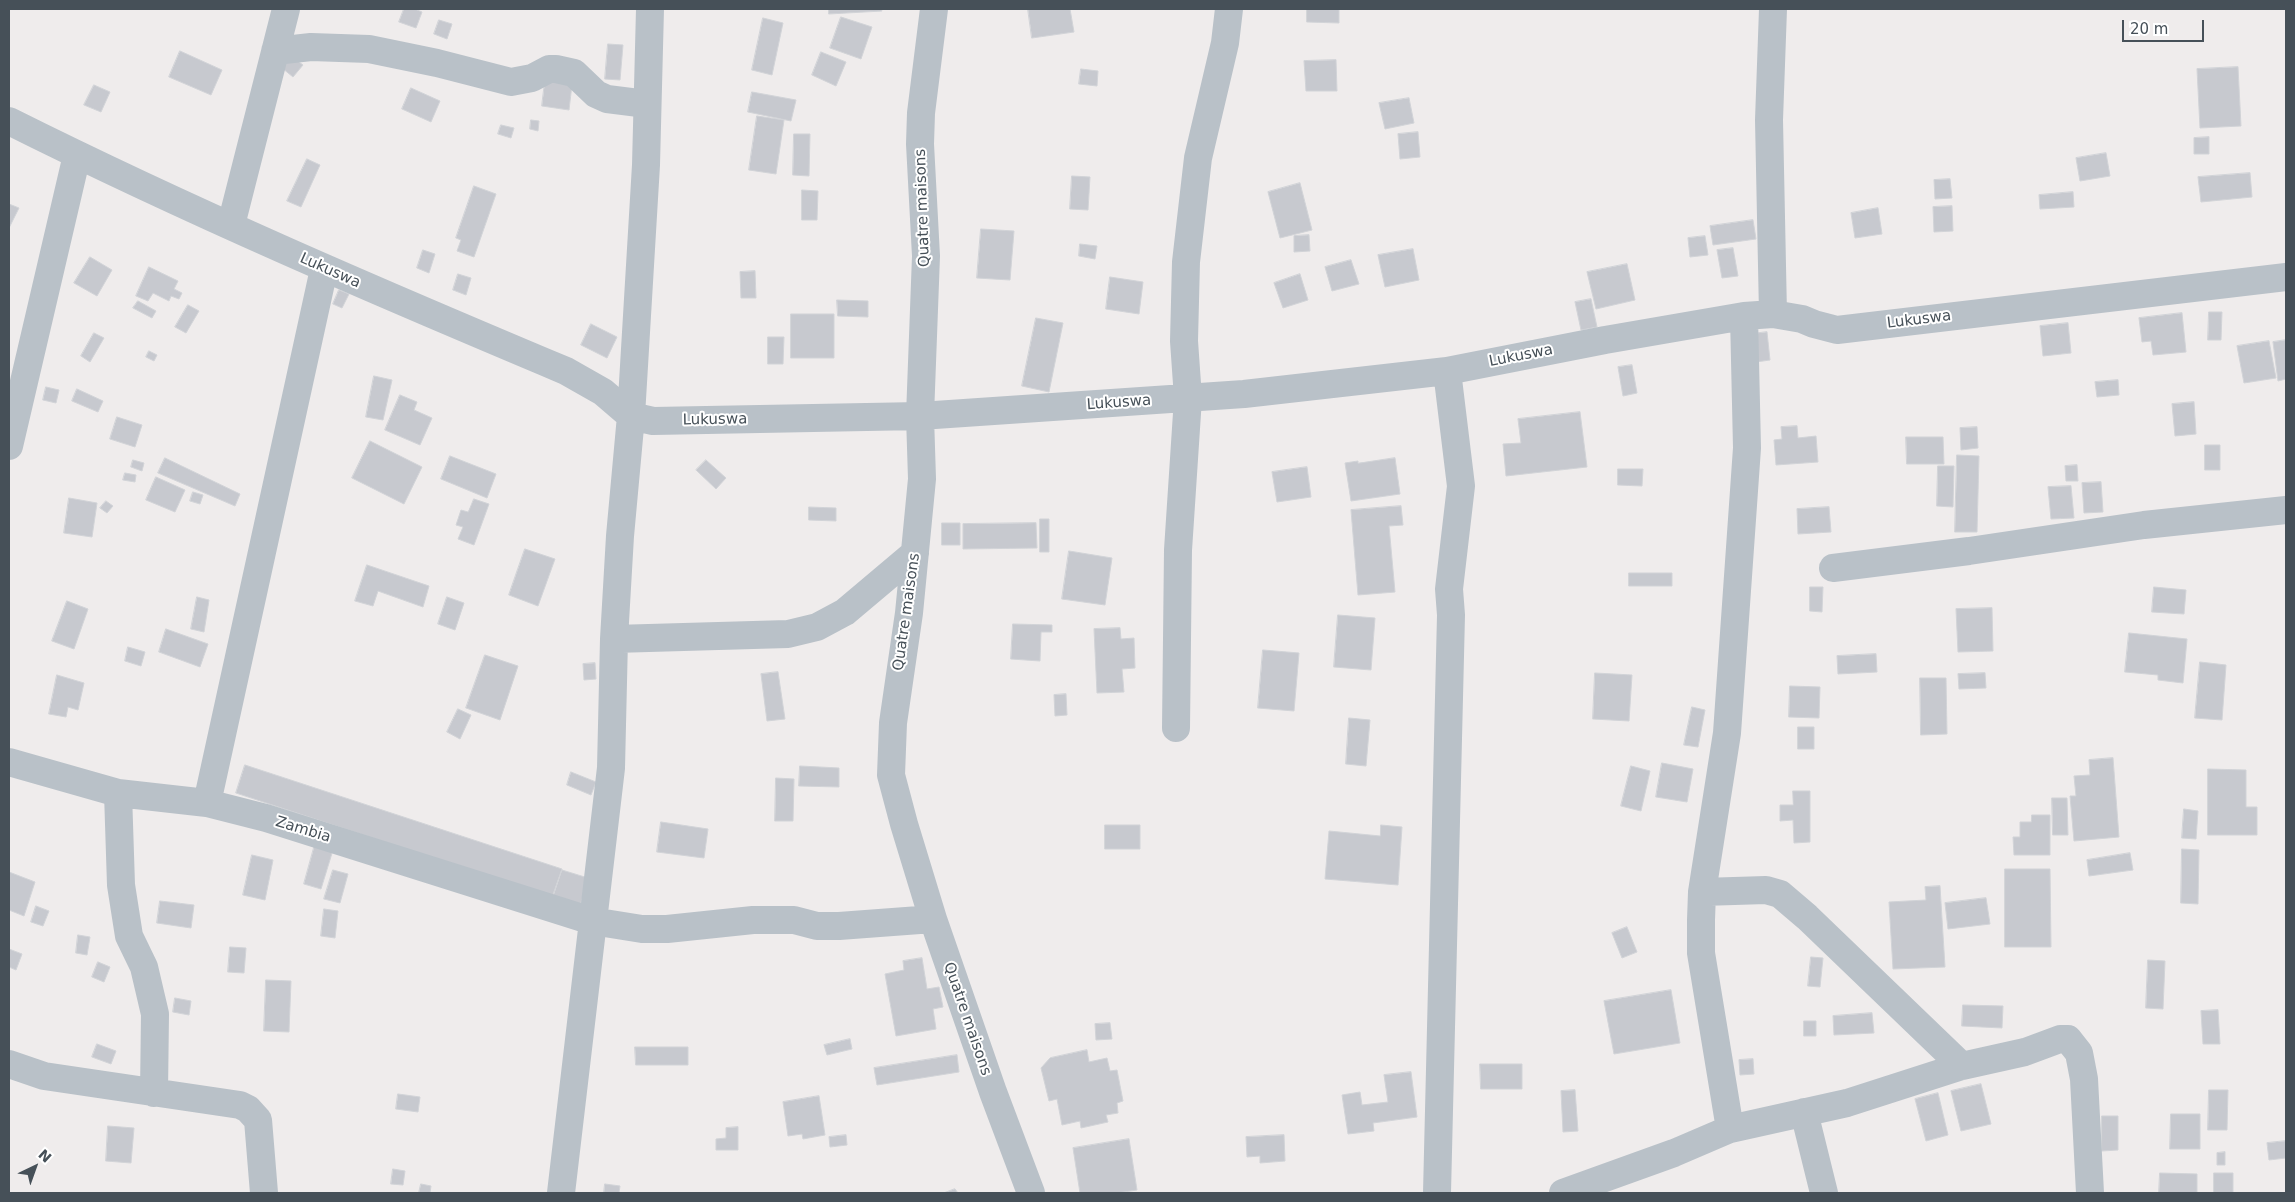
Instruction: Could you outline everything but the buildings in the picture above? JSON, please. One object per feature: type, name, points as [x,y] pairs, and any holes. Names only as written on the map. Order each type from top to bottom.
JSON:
[{"type":"street","points":[[231,225],[286,9]]},
{"type":"street","points":[[561,1193],[611,768],[614,639],[620,536],[631,416],[646,165],[650,9]]},
{"type":"street","name":"Quatre maisons","points":[[934,9],[921,113],[920,144],[926,256],[920,416],[922,479],[909,613],[893,723],[892,775],[904,824],[933,919],[993,1092],[1031,1193]]},
{"type":"street","points":[[1176,728],[1178,550],[1188,398],[1184,341],[1186,262],[1198,158],[1225,43],[1229,9]]},
{"type":"street","points":[[1773,9],[1769,120],[1773,314]]},
{"type":"street","points":[[275,51],[311,47],[369,49],[437,63],[511,82],[532,78],[550,69],[556,69],[574,73],[596,94],[607,99],[647,104]]},
{"type":"street","name":"Lukuswa","points":[[9,121],[77,155],[324,269],[586,381],[631,416],[653,421],[920,416],[1244,394],[1447,371],[1605,340],[1744,316],[1773,314],[1802,319],[1837,330],[2286,277]]},
{"type":"street","points":[[10,435],[77,155]]},
{"type":"street","points":[[207,803],[324,269]]},
{"type":"street","points":[[1730,1129],[1701,954],[1702,892],[1727,733],[1747,448],[1744,316]]},
{"type":"street","points":[[1436,1193],[1450,615],[1449,589],[1461,486],[1447,371]]},
{"type":"street","points":[[1833,568],[1969,551],[2144,525],[2286,510]]},
{"type":"street","points":[[614,639],[788,634],[818,627],[845,612],[915,553]]},
{"type":"street","name":"Zambia","points":[[9,762],[118,793],[207,803],[266,818],[592,921],[642,929],[667,929],[753,920],[794,920],[817,926],[839,926],[933,919]]},
{"type":"street","points":[[118,793],[121,885],[129,936],[144,967],[155,1014],[154,1093]]},
{"type":"street","points":[[1702,892],[1752,889],[1780,894],[1807,917],[1962,1066]]},
{"type":"street","points":[[1563,1193],[1674,1153],[1730,1129],[1847,1103],[1962,1066],[2025,1052],[2060,1039],[2068,1039],[2079,1053],[2084,1079],[2090,1193]]},
{"type":"street","points":[[9,1064],[44,1076],[240,1105],[253,1113],[258,1120],[264,1193]]},
{"type":"street","points":[[1804,1112],[1824,1193]]}]
